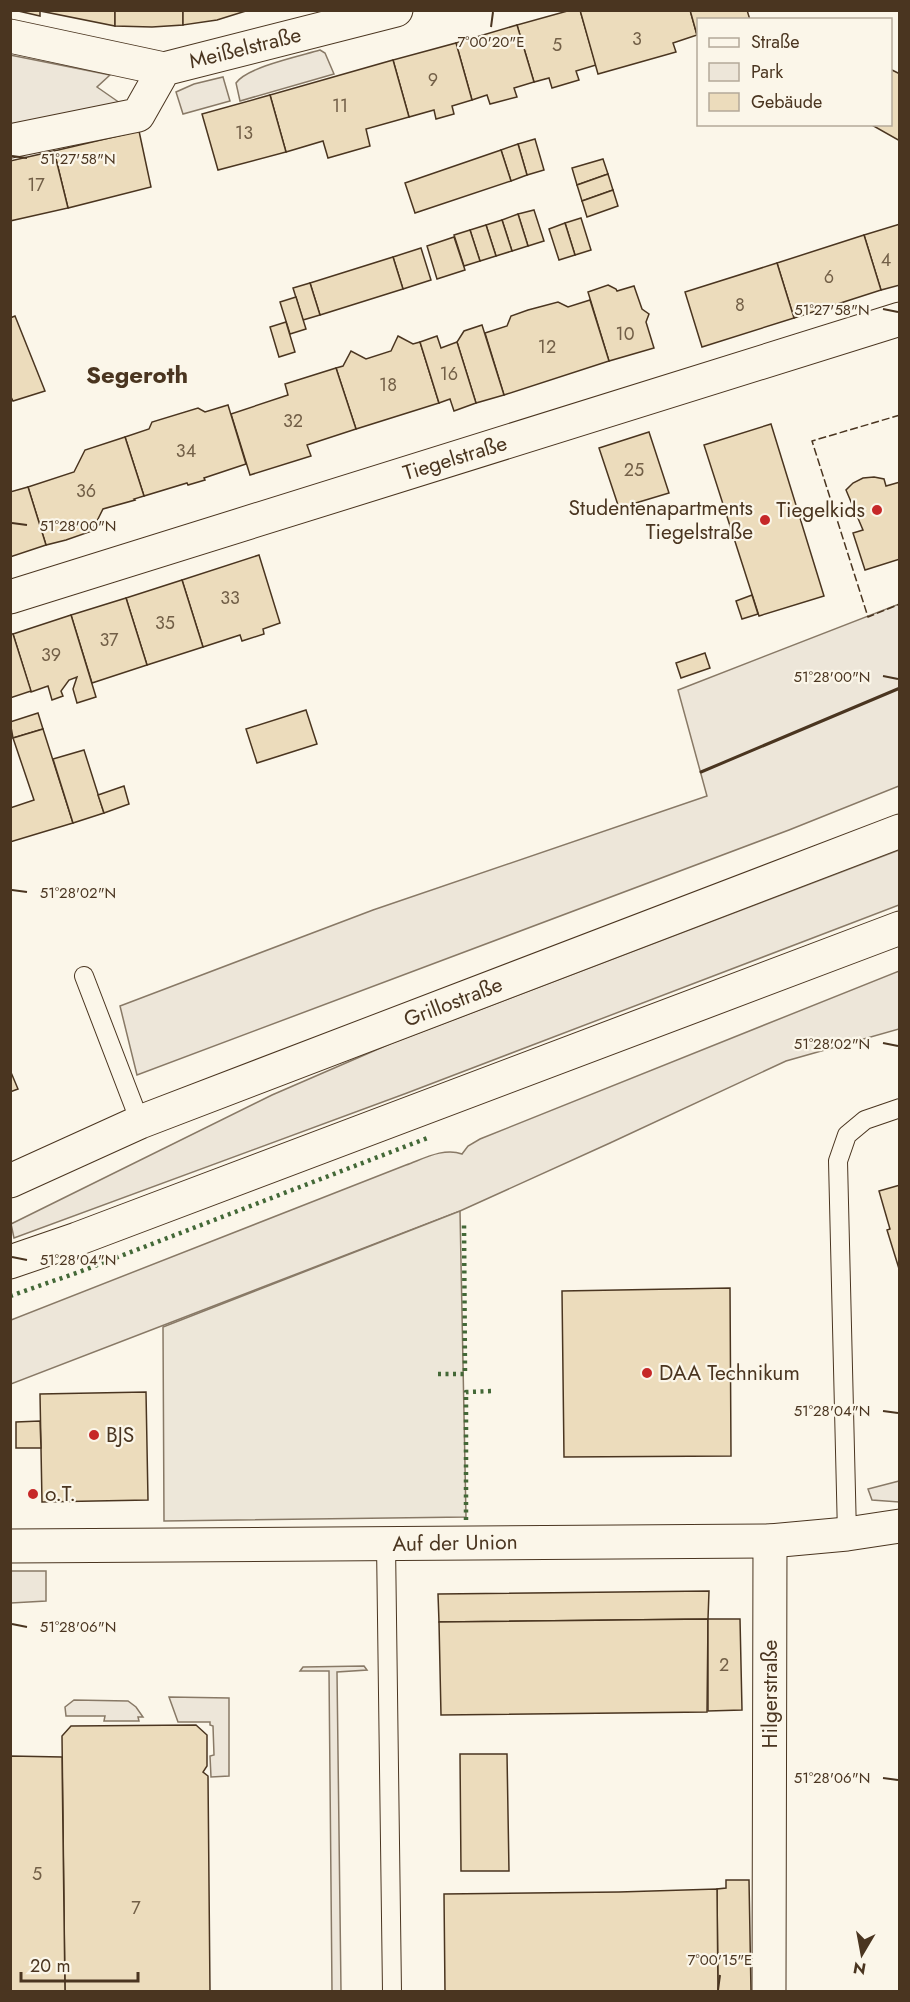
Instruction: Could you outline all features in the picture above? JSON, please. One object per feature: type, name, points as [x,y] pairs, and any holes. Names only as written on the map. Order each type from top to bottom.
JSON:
[{"type":"street","name":"Meißelstraße","points":[[10,36],[164,69],[396,10]]},
{"type":"street","name":"Meißelstraße","points":[[10,141],[138,115],[164,69]]},
{"type":"street","name":"Tiegelstraße","points":[[10,597],[900,319]]},
{"type":"street","name":"Grillostraße","points":[[10,1180],[140,1122],[900,831]]},
{"type":"street","points":[[10,1262],[430,1107],[900,928]]},
{"type":"street","name":"Auf der Union","points":[[10,1546],[770,1541],[847,1534],[900,1526]]},
{"type":"street","name":"Hilgerstraße","points":[[769,1992],[770,1541]]},
{"type":"lane","points":[[84,976],[140,1122]]},
{"type":"lane","points":[[847,1534],[838,1161],[847,1135],[866,1120],[900,1108]]},
{"type":"lane","points":[[386,1544],[392,1992]]},
{"type":"green space","points":[[320,50],[325,53],[334,74],[240,101],[236,83],[242,77],[262,67]]},
{"type":"green space","points":[[10,55],[110,75],[97,87],[120,103],[11,125]]},
{"type":"green space","points":[[223,77],[230,101],[183,114],[176,92],[194,84]]},
{"type":"green space","points":[[899,604],[899,786],[789,830],[137,1075],[120,1006],[373,910],[707,796],[678,690]]},
{"type":"green space","points":[[899,850],[899,905],[407,1093],[14,1238],[11,1224],[272,1095],[392,1043]]},
{"type":"green space","points":[[899,971],[899,1029],[786,1061],[460,1211],[11,1384],[11,1320],[426,1157],[448,1152],[462,1154],[468,1146],[480,1139]]},
{"type":"green space","points":[[899,1481],[899,1502],[872,1500],[868,1489]]},
{"type":"green space","points":[[10,1571],[46,1571],[46,1601],[11,1603]]},
{"type":"green space","points":[[364,1666],[367,1670],[337,1672],[341,1991],[332,1991],[329,1671],[300,1671],[303,1667]]},
{"type":"green space","points":[[169,1697],[229,1698],[229,1776],[211,1777],[210,1756],[214,1755],[213,1726],[210,1722],[178,1722]]},
{"type":"green space","points":[[74,1700],[128,1701],[143,1717],[138,1717],[139,1721],[104,1721],[105,1716],[66,1716],[65,1707]]},
{"type":"shaded area","points":[[460,1211],[466,1517],[164,1521],[163,1327]]},
{"type":"building","points":[[14,10],[115,10],[115,26],[40,11],[40,16]]},
{"type":"building","points":[[115,10],[183,10],[183,25],[115,26]]},
{"type":"building","points":[[183,10],[249,10],[217,20],[183,25]]},
{"type":"building","points":[[571,10],[580,10],[596,65],[576,71],[579,80],[552,88],[549,78],[534,82],[517,25]]},
{"type":"building","points":[[580,10],[690,10],[697,35],[673,43],[676,52],[598,74]]},
{"type":"building","points":[[690,10],[747,10],[749,18],[697,18],[697,35]]},
{"type":"building","points":[[517,25],[534,82],[514,88],[517,97],[490,104],[487,95],[472,100],[456,43]]},
{"type":"building","points":[[456,43],[472,100],[452,106],[454,114],[436,119],[434,110],[409,117],[393,60]]},
{"type":"building","points":[[393,60],[409,117],[366,129],[370,146],[328,158],[323,141],[286,152],[270,95]]},
{"type":"building","points":[[892,70],[900,74],[900,141],[874,126],[892,126]]},
{"type":"building","points":[[270,95],[286,152],[218,170],[202,114]]},
{"type":"building","points":[[139,131],[151,187],[68,208],[54,151]]},
{"type":"building","points":[[535,139],[544,170],[527,175],[518,144]]},
{"type":"building","points":[[518,144],[527,175],[511,181],[501,150]]},
{"type":"building","points":[[501,150],[511,181],[415,213],[405,183]]},
{"type":"building","points":[[54,151],[68,208],[10,221],[10,161]]},
{"type":"building","points":[[603,159],[608,174],[577,185],[572,168]]},
{"type":"building","points":[[608,174],[613,190],[582,201],[577,185]]},
{"type":"building","points":[[613,190],[618,206],[587,217],[582,201]]},
{"type":"building","points":[[534,210],[544,241],[528,246],[518,214]]},
{"type":"building","points":[[518,214],[528,246],[512,251],[502,220]]},
{"type":"building","points":[[581,218],[591,250],[575,255],[565,223]]},
{"type":"building","points":[[502,220],[512,251],[496,256],[486,225]]},
{"type":"building","points":[[565,223],[575,255],[559,260],[549,229]]},
{"type":"building","points":[[900,224],[900,285],[881,290],[864,235]]},
{"type":"building","points":[[486,225],[496,256],[480,261],[470,230]]},
{"type":"building","points":[[470,230],[480,261],[464,266],[454,235]]},
{"type":"building","points":[[864,235],[881,290],[794,318],[777,263]]},
{"type":"building","points":[[454,237],[465,270],[437,279],[427,246]]},
{"type":"building","points":[[421,248],[431,280],[403,289],[393,257]]},
{"type":"building","points":[[393,257],[403,289],[320,315],[310,283]]},
{"type":"building","points":[[777,263],[794,318],[702,347],[685,292]]},
{"type":"building","points":[[310,283],[320,315],[303,320],[293,288]]},
{"type":"building","points":[[608,285],[617,291],[634,286],[642,309],[649,314],[646,322],[654,348],[609,361],[588,292]]},
{"type":"building","points":[[296,297],[306,329],[290,334],[280,302]]},
{"type":"building","points":[[590,300],[609,361],[504,395],[485,333],[507,326],[511,316],[528,310],[558,302],[568,307]]},
{"type":"building","points":[[15,316],[45,391],[13,401],[10,395],[10,318]]},
{"type":"building","points":[[286,322],[295,352],[279,357],[270,327]]},
{"type":"building","points":[[482,325],[504,395],[476,403],[457,342],[464,331]]},
{"type":"building","points":[[398,336],[413,344],[420,342],[439,403],[356,429],[336,368],[343,366],[351,351],[366,359],[391,351]]},
{"type":"building","points":[[437,336],[441,348],[457,342],[476,403],[454,411],[450,399],[439,403],[420,342]]},
{"type":"building","points":[[336,368],[356,429],[307,445],[311,456],[250,475],[231,414],[288,395],[285,384]]},
{"type":"building","points":[[228,405],[246,464],[204,478],[205,480],[144,496],[125,437],[149,429],[152,422],[198,408],[205,412]]},
{"type":"building","name":"Studentenapartments Tiegelstraße","points":[[771,424],[824,596],[759,616],[704,445]]},
{"type":"building","points":[[649,432],[669,493],[619,508],[599,448]]},
{"type":"building","points":[[125,437],[144,496],[103,509],[92,531],[46,545],[28,487],[74,472],[85,450]]},
{"type":"building","name":"Tiegelkids","points":[[863,478],[884,479],[886,486],[900,482],[900,559],[865,570],[853,533],[863,530],[846,490]]},
{"type":"building","points":[[28,487],[46,545],[10,557],[10,492]]},
{"type":"building","points":[[259,555],[280,623],[263,629],[264,634],[242,641],[240,635],[203,647],[182,580]]},
{"type":"building","points":[[182,580],[203,647],[147,665],[126,598]]},
{"type":"building","points":[[752,595],[758,614],[742,619],[736,601]]},
{"type":"building","points":[[126,598],[147,665],[92,683],[71,615]]},
{"type":"building","points":[[71,615],[96,697],[77,703],[73,689],[77,677],[69,680],[61,691],[63,696],[52,700],[48,686],[31,692],[13,634]]},
{"type":"building","points":[[10,634],[13,634],[31,691],[10,698]]},
{"type":"building","points":[[705,653],[710,668],[681,678],[676,663]]},
{"type":"building","points":[[306,710],[317,744],[257,763],[246,729]]},
{"type":"building","points":[[38,713],[43,729],[13,738],[10,722]]},
{"type":"building","points":[[43,729],[73,823],[10,842],[10,808],[34,800],[13,738]]},
{"type":"building","points":[[84,750],[104,813],[73,823],[53,759]]},
{"type":"building","points":[[124,786],[129,804],[104,813],[98,795]]},
{"type":"building","points":[[10,1070],[18,1089],[10,1092]]},
{"type":"building","points":[[900,1185],[900,1272],[887,1230],[890,1229],[879,1191]]},
{"type":"building","name":"DAA Technikum","points":[[730,1288],[731,1456],[564,1457],[562,1291]]},
{"type":"building","name":"BJS","points":[[146,1392],[148,1500],[42,1502],[40,1394]]},
{"type":"building","points":[[40,1421],[41,1448],[16,1448],[16,1422]]},
{"type":"building","points":[[709,1591],[708,1619],[439,1622],[438,1594]]},
{"type":"building","points":[[708,1619],[707,1712],[441,1715],[439,1622]]},
{"type":"building","points":[[708,1619],[740,1619],[742,1710],[708,1711]]},
{"type":"building","points":[[196,1725],[207,1735],[207,1766],[203,1772],[208,1776],[210,1992],[65,1992],[62,1736],[71,1726]]},
{"type":"building","points":[[460,1754],[507,1754],[509,1871],[461,1871]]},
{"type":"building","points":[[10,1756],[62,1757],[65,1992],[10,1992]]},
{"type":"building","points":[[726,1880],[749,1880],[751,1992],[718,1992],[717,1889],[726,1888]]},
{"type":"building","points":[[717,1889],[718,1992],[445,1992],[444,1894]]},
{"type":"hedge","points":[[10,1296],[79,1272],[430,1137]]},
{"type":"hedge","points":[[438,1374],[465,1374],[464,1222]]},
{"type":"hedge","points":[[466,1520],[466,1392],[494,1391]]},
{"type":"fence","points":[[900,415],[812,441],[868,617],[900,604]]},
{"type":"wall","points":[[701,772],[900,688]]},
{"type":"place","name":"Tiegelkids","points":[[877,510]]},
{"type":"place","name":"Studentenapartments Tiegelstraße","points":[[765,520]]},
{"type":"place","name":"DAA Technikum","points":[[647,1373]]},
{"type":"place","name":"BJS","points":[[94,1435]]},
{"type":"place","name":"o.T.","points":[[33,1494]]},
{"type":"district","name":"Segeroth","points":[[137,374]]}]
